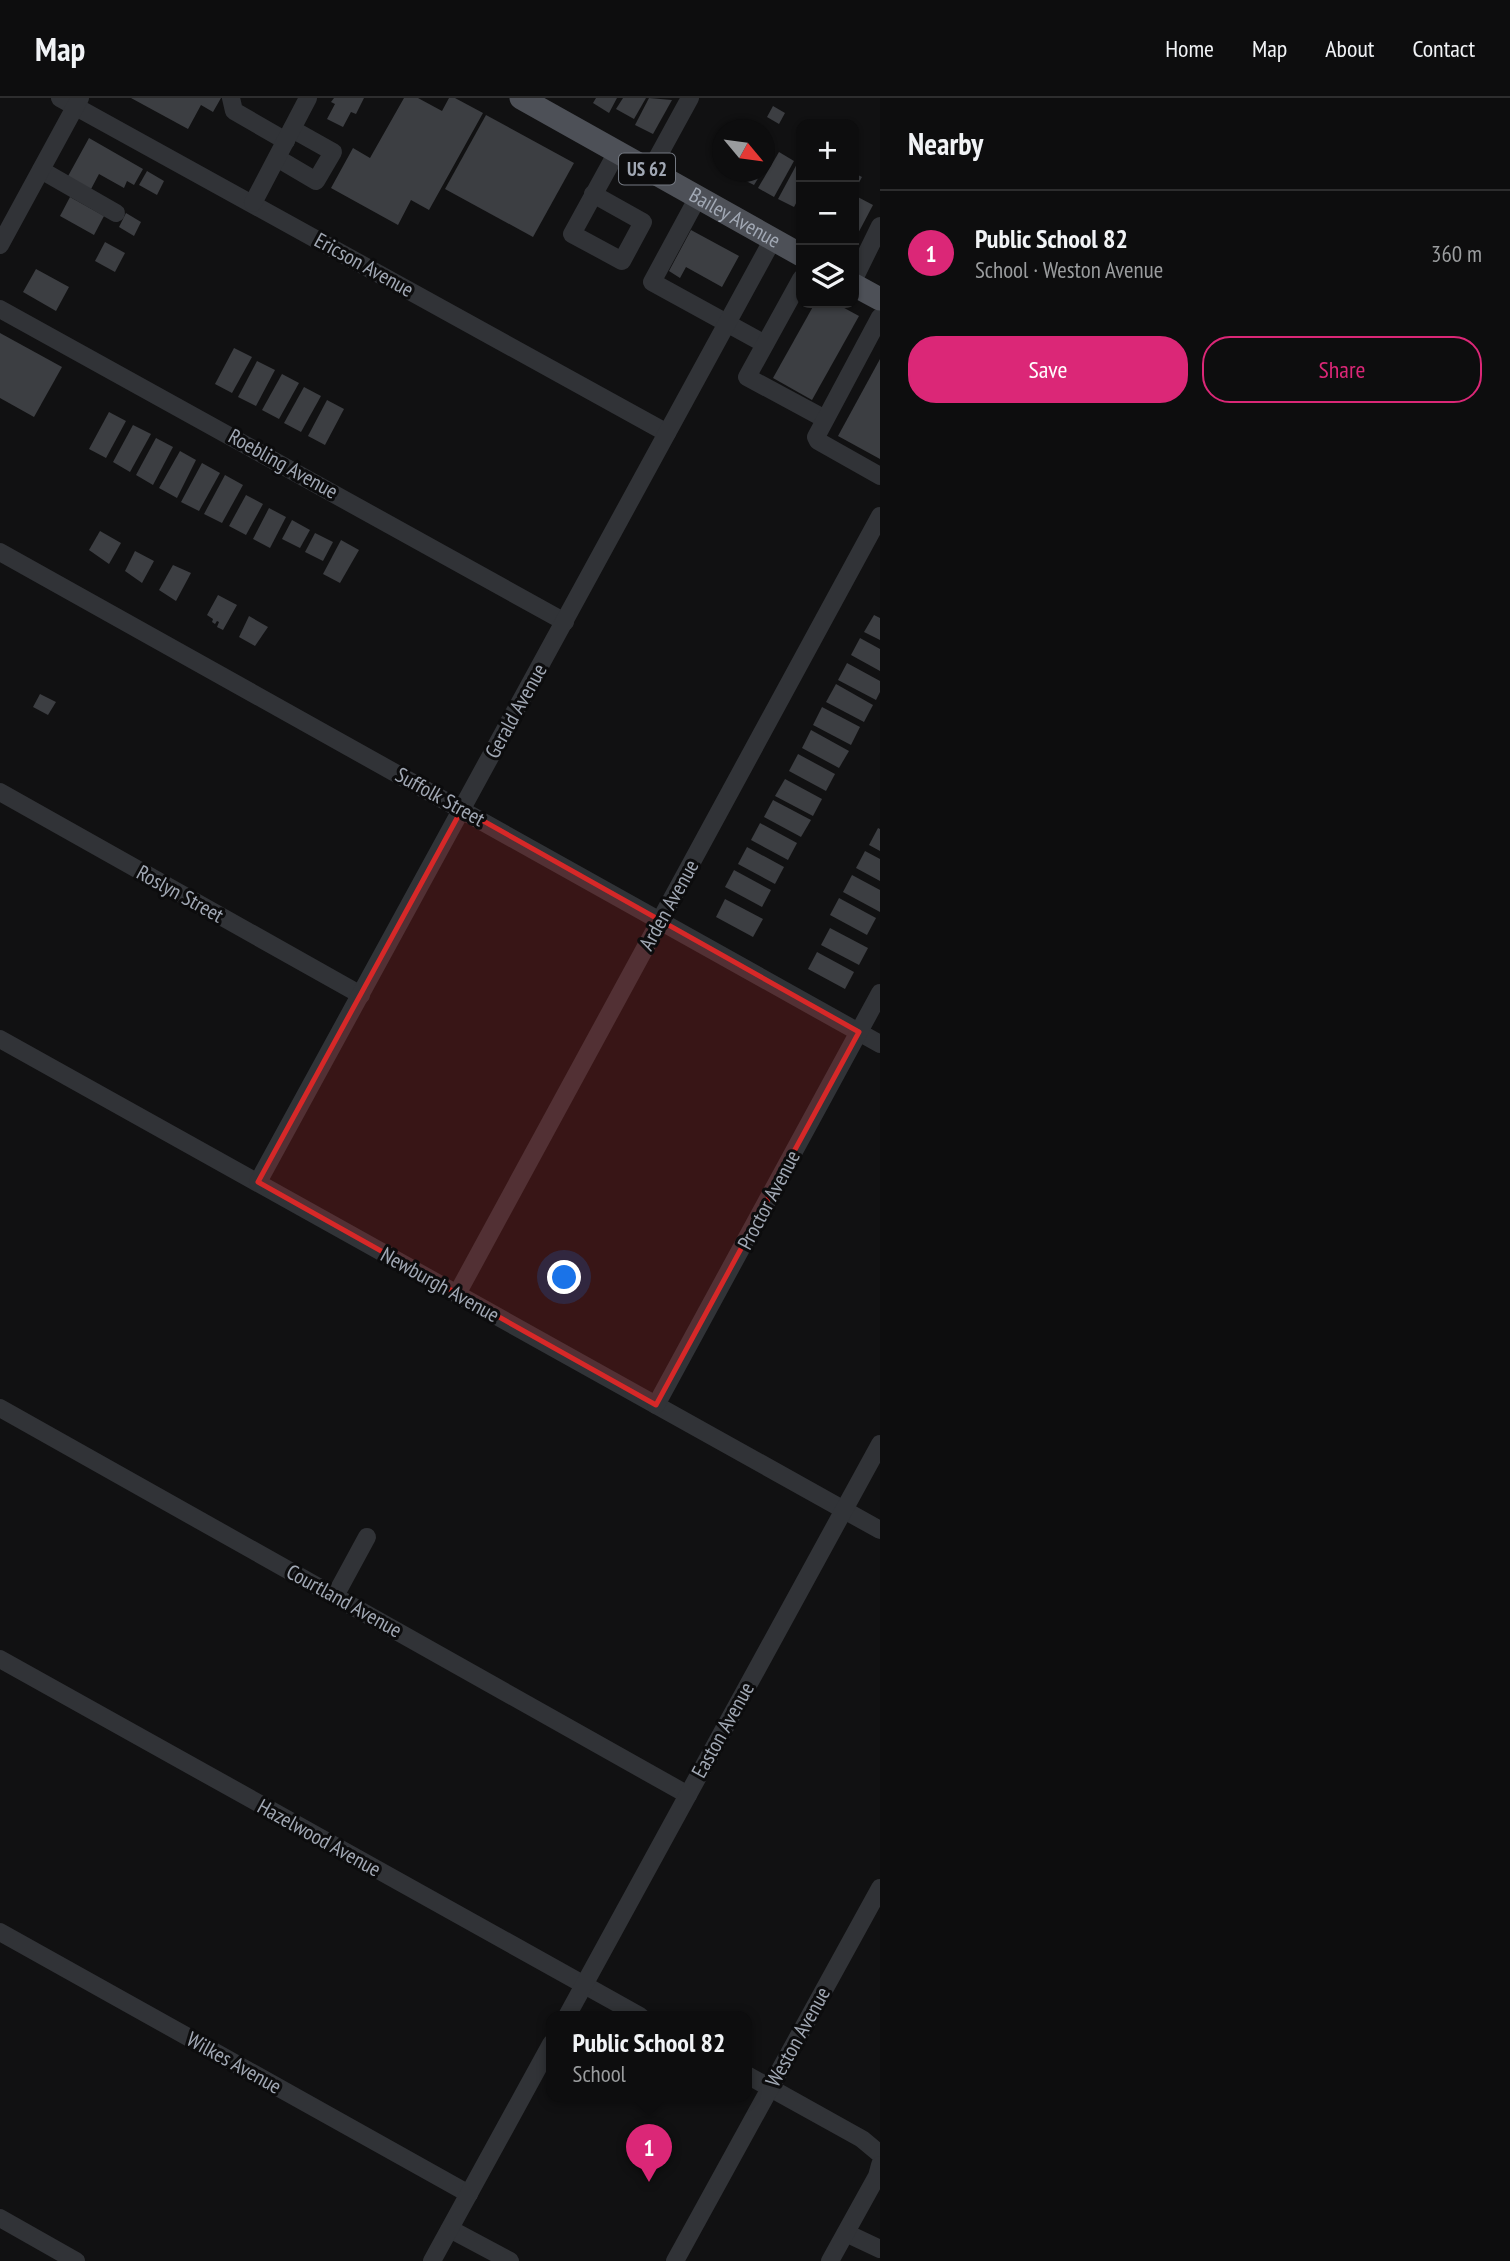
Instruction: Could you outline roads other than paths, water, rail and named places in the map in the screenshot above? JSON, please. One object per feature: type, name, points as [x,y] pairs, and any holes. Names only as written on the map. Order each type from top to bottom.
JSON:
[{"type":"main road","name":"Bailey Avenue","points":[[520,98],[796,252]]},
{"type":"main road","points":[[859,288],[880,299]]},
{"type":"street","points":[[231,98],[234,111],[333,152],[316,181],[276,158]]},
{"type":"street","points":[[253,203],[308,98]]},
{"type":"street","points":[[650,171],[690,98]]},
{"type":"street","points":[[0,245],[41,170],[72,101]]},
{"type":"street","name":"Ericson Avenue","points":[[72,101],[667,433]]},
{"type":"street","points":[[593,194],[617,152]]},
{"type":"street","points":[[41,170],[116,213]]},
{"type":"street","points":[[698,197],[652,282],[765,344]]},
{"type":"street","points":[[859,269],[880,226]]},
{"type":"street","name":"Gerald Avenue","points":[[258,1182],[773,239]]},
{"type":"street","points":[[796,288],[747,377],[825,419]]},
{"type":"street","name":"Roebling Avenue","points":[[0,309],[565,622]]},
{"type":"street","points":[[880,317],[816,437],[818,441],[880,476]]},
{"type":"street","name":"Arden Avenue","points":[[457,1294],[880,516]]},
{"type":"street","name":"Suffolk Street","points":[[0,552],[880,1044]]},
{"type":"street","name":"Roslyn Street","points":[[0,792],[361,995]]},
{"type":"street","name":"Proctor Avenue","points":[[656,1405],[880,993]]},
{"type":"street","name":"Newburgh Avenue","points":[[0,1039],[880,1530]]},
{"type":"street","name":"Courtland Avenue","points":[[0,1408],[688,1795]]},
{"type":"street","name":"Easton Avenue","points":[[569,2011],[880,1444]]},
{"type":"street","points":[[335,1596],[367,1537]]},
{"type":"street","name":"Hazelwood Avenue","points":[[0,1659],[631,2011]]},
{"type":"street","name":"Weston Avenue","points":[[675,2261],[880,1888]]},
{"type":"street","name":"Wilkes Avenue","points":[[0,1932],[469,2194]]},
{"type":"street","points":[[432,2261],[546,2053]]},
{"type":"street","points":[[752,2078],[862,2139],[880,2154]]},
{"type":"street","points":[[830,2261],[877,2176],[880,2165]]},
{"type":"street","points":[[0,2218],[76,2261]]},
{"type":"street","points":[[450,2229],[498,2258]]},
{"type":"street","points":[[846,2233],[880,2249]]},
{"type":"place","name":"Public School 82","points":[[649,2182]]}]
